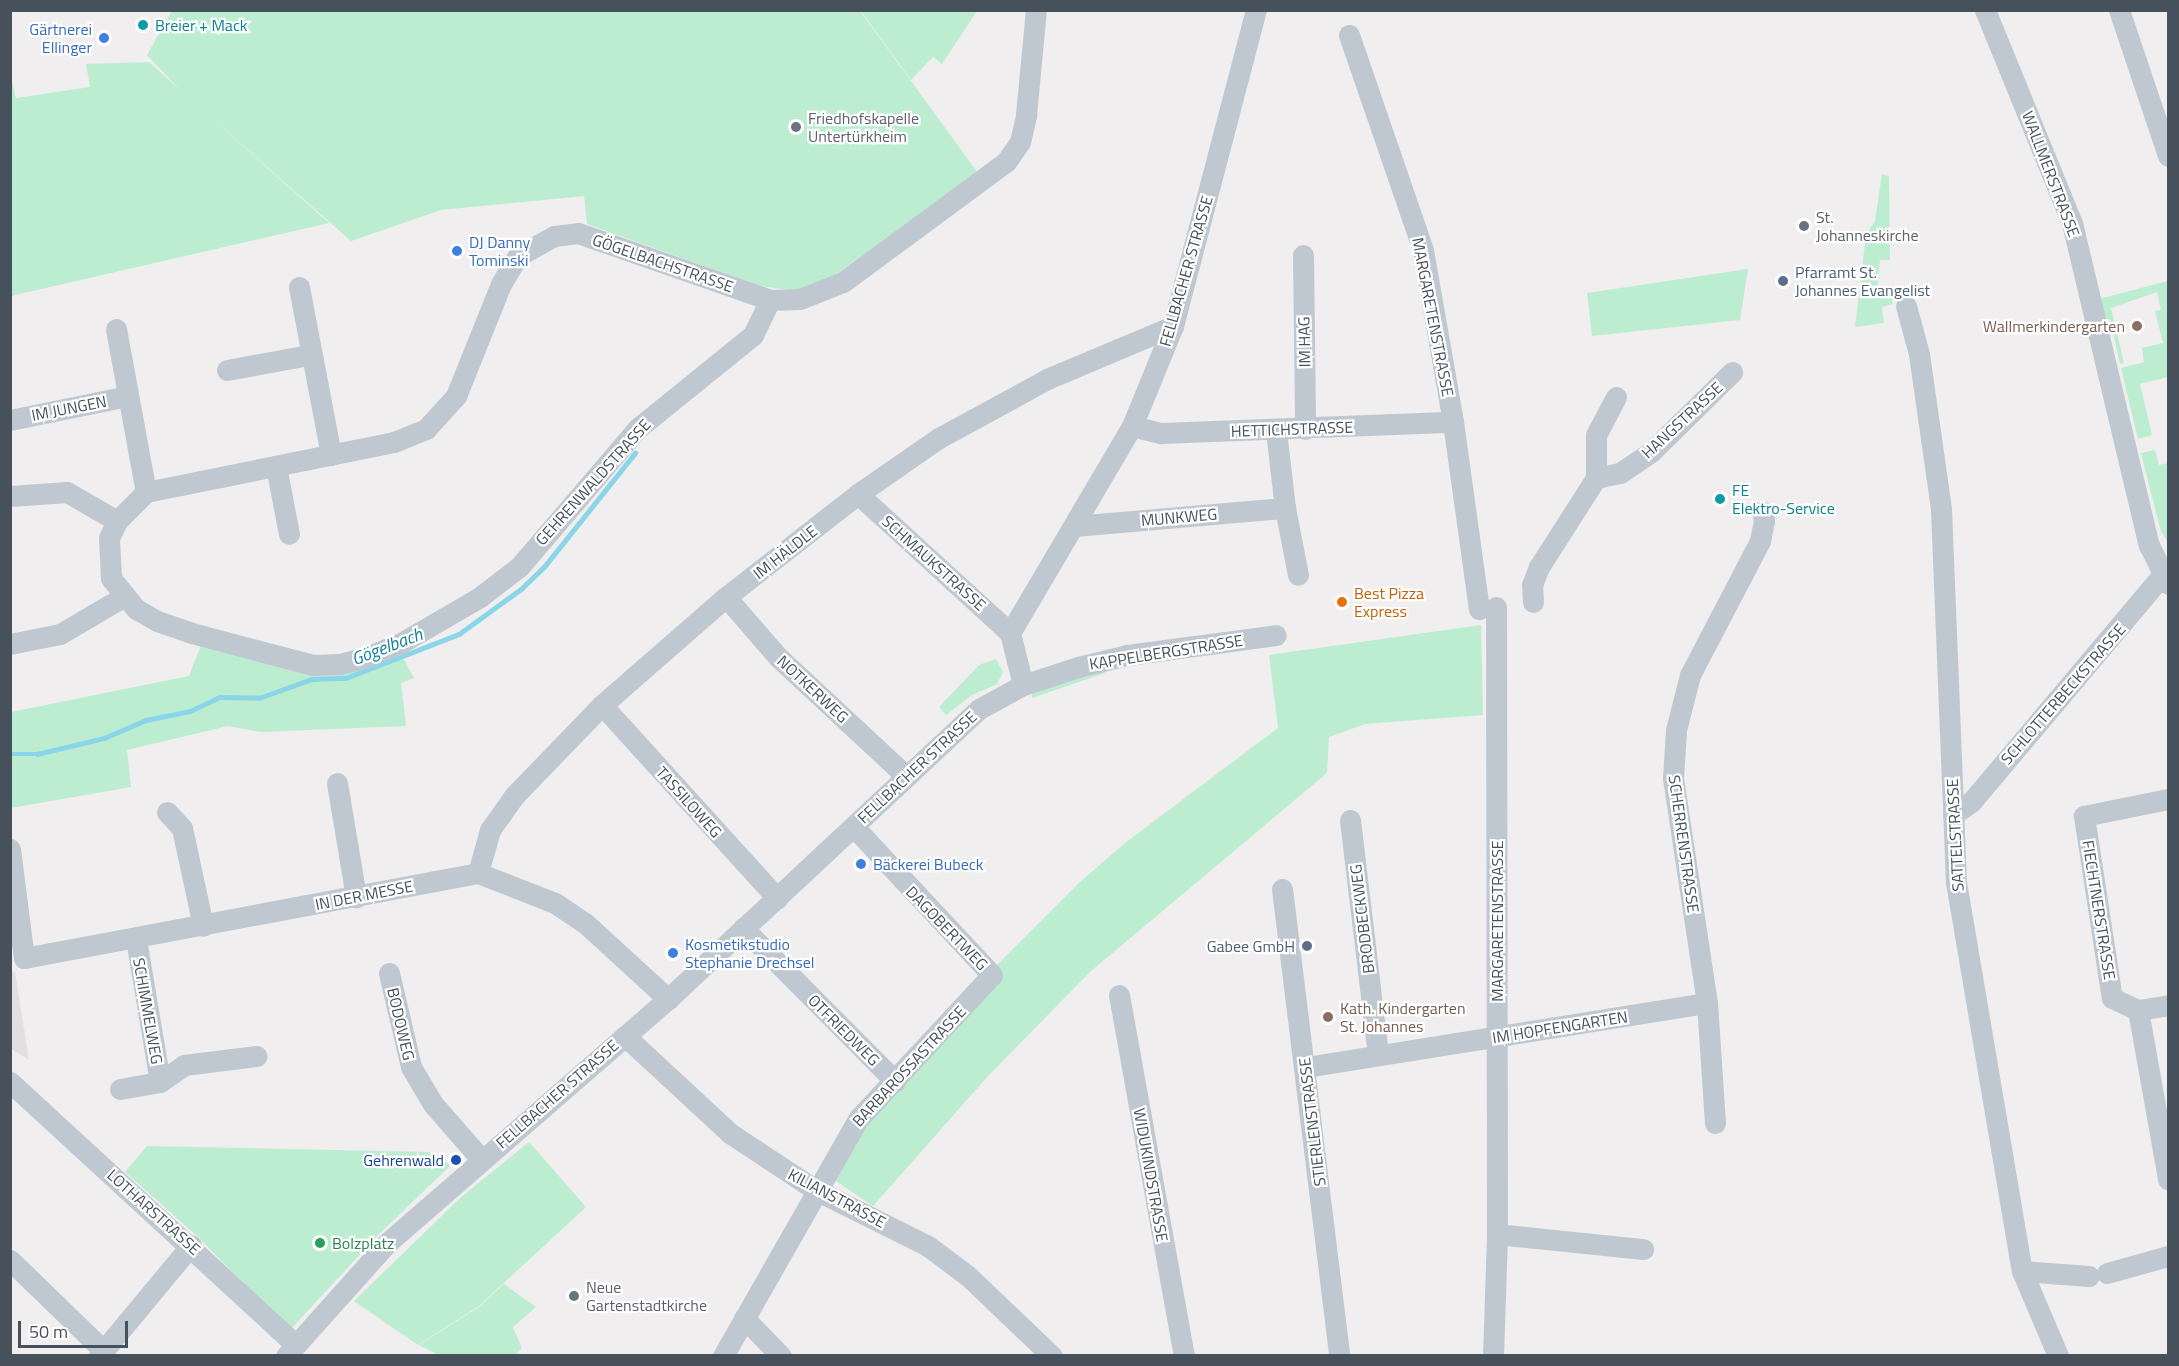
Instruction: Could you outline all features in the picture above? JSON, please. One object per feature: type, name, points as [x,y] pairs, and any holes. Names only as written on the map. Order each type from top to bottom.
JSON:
[{"type":"street","points":[[770,300],[800,300],[843,282],[984,182],[1005,162],[1020,142],[1026,115],[1036,10]]},
{"type":"street","name":"FELLBACHER STRASSE","points":[[1010,633],[1132,426],[1173,326],[1256,10]]},
{"type":"street","name":"WALLMERSTRASSE","points":[[1985,10],[2072,223],[2149,545],[2167,575]]},
{"type":"street","points":[[2119,10],[2169,156]]},
{"type":"street","name":"MARGARETENSTRASSE","points":[[1349,35],[1423,250],[1487,608],[1497,1038],[1497,1234],[1492,1355]]},
{"type":"street","name":"GÖGELBACHSTRASSE","points":[[146,492],[394,442],[426,429],[456,396],[501,284],[518,256],[554,236],[578,233],[770,300]]},
{"type":"street","name":"IM HAG","points":[[1303,255],[1305,429]]},
{"type":"street","points":[[299,286],[309,356],[331,454]]},
{"type":"street","name":"GEHRENWALDSTRASSE","points":[[123,597],[156,621],[313,665],[348,662],[401,643],[480,597],[519,567],[637,429],[753,335],[770,300]]},
{"type":"street","name":"SATTELSTRASSE","points":[[1906,306],[1919,354],[1941,509],[1956,882],[2022,1271],[2058,1356]]},
{"type":"street","name":"IM HÄLDLE","points":[[478,873],[490,830],[514,796],[602,705],[726,597],[858,494],[939,438],[1047,379],[1173,326]]},
{"type":"street","name":"IM JUNGEN","points":[[116,329],[146,492]]},
{"type":"street","points":[[227,370],[309,356]]},
{"type":"street","name":"HANGSTRASSE","points":[[1596,478],[1620,473],[1651,452],[1732,372]]},
{"type":"street","name":"IM JUNGEN","points":[[10,420],[128,396]]},
{"type":"street","points":[[1533,602],[1532,585],[1539,567],[1596,478],[1596,435],[1616,397]]},
{"type":"street","name":"HETTICHSTRASSE","points":[[1132,426],[1161,433],[1276,431],[1453,422]]},
{"type":"street","points":[[1276,431],[1285,508],[1298,575]]},
{"type":"street","points":[[276,466],[289,534]]},
{"type":"street","points":[[10,496],[67,492],[117,521]]},
{"type":"street","points":[[10,644],[60,634],[123,597],[111,578],[108,560],[109,538],[117,521],[146,492]]},
{"type":"street","name":"SCHMAUKSTRASSE","points":[[858,494],[1010,633]]},
{"type":"street","name":"MUNKWEG","points":[[1074,526],[1285,508]]},
{"type":"street","name":"SCHERRENSTRASSE","points":[[1715,1123],[1707,1003],[1673,777],[1676,730],[1690,675],[1760,541],[1764,520],[1762,511]]},
{"type":"street","name":"SCHLOTTERBECKSTRASSE","points":[[1953,815],[1972,801],[2167,575]]},
{"type":"street","name":"NOTKERWEG","points":[[726,597],[778,657],[905,775]]},
{"type":"street","points":[[1010,633],[1023,685]]},
{"type":"street","name":"KAPPELBERGSTRASSE","points":[[1023,685],[1126,655],[1276,635]]},
{"type":"street","name":"FELLBACHER STRASSE","points":[[290,1350],[386,1244],[481,1159],[668,999],[854,827],[905,775],[979,709],[1023,685]]},
{"type":"street","name":"TASSILOWEG","points":[[602,705],[777,898]]},
{"type":"street","points":[[337,783],[356,897]]},
{"type":"street","name":"FIECHTNERSTRASSE","points":[[2138,1010],[2112,998],[2084,816],[2169,799]]},
{"type":"street","points":[[167,812],[182,828],[203,926]]},
{"type":"street","name":"BRODBECKWEG","points":[[1350,820],[1378,1054]]},
{"type":"street","name":"DAGOBERTWEG","points":[[854,827],[992,975]]},
{"type":"street","name":"IN DER MESSE","points":[[10,849],[24,958],[136,939],[478,873]]},
{"type":"street","points":[[478,873],[555,903],[585,922],[668,999]]},
{"type":"street","name":"STIERLENSTRASSE","points":[[1282,889],[1306,1067],[1339,1356]]},
{"type":"street","name":"OTFRIEDWEG","points":[[743,928],[895,1081]]},
{"type":"street","name":"SCHIMMELWEG","points":[[136,939],[160,1082]]},
{"type":"street","name":"BODOWEG","points":[[389,973],[411,1067],[434,1104],[481,1159]]},
{"type":"street","name":"BARBAROSSASTRASSE","points":[[723,1356],[859,1118],[992,975]]},
{"type":"street","name":"WIDUKINDSTRASSE","points":[[1119,995],[1184,1356]]},
{"type":"street","name":"IM HOPFENGARTEN","points":[[1306,1067],[1707,1003]]},
{"type":"street","points":[[2169,1005],[2138,1010],[2169,1179]]},
{"type":"street","name":"KILIANSTRASSE","points":[[625,1036],[731,1134],[816,1190],[928,1246],[968,1276],[1052,1356]]},
{"type":"street","name":"SCHIMMELWEG","points":[[120,1089],[160,1082],[184,1065],[256,1056]]},
{"type":"street","name":"LOTHARSTRASSE","points":[[10,1082],[191,1245],[290,1350]]},
{"type":"street","points":[[1497,1234],[1643,1249]]},
{"type":"street","points":[[10,1260],[101,1353],[191,1245]]},
{"type":"street","points":[[2022,1271],[2098,1275],[2169,1256]]},
{"type":"street","points":[[744,1318],[781,1356]]},
{"type":"street","points":[[1488,1356],[1492,1355]]},
{"type":"shaded area","points":[[15,972],[29,1060],[11,1049],[11,973]]},
{"type":"green space","points":[[172,11],[860,11],[978,173],[818,287],[790,290],[760,286],[587,224],[584,196],[441,210],[351,241],[181,91],[147,55]]},
{"type":"green space","points":[[861,11],[977,11],[942,64],[933,57],[911,80]]},
{"type":"green space","points":[[149,62],[329,223],[11,296],[11,78],[16,98],[90,87],[86,64]]},
{"type":"green space","points":[[1882,174],[1889,176],[1890,260],[1880,260],[1877,296],[1891,296],[1893,304],[1882,307],[1884,323],[1855,327],[1866,235],[1875,221]]},
{"type":"green space","points":[[1748,269],[1740,320],[1592,336],[1587,293]]},
{"type":"green space","points":[[2168,281],[2168,377],[2140,384],[2152,435],[2138,439],[2121,368],[2144,362],[2142,348],[2163,343],[2155,311],[2161,310],[2157,292],[2111,308],[2124,363],[2120,364],[2110,319],[2100,321],[2095,300]]},
{"type":"green space","points":[[2155,450],[2159,465],[2168,463],[2168,542],[2161,532],[2141,453]]},
{"type":"green space","points":[[1481,625],[1483,715],[1365,724],[1329,737],[1327,773],[1091,971],[989,1075],[873,1206],[830,1177],[842,1143],[987,975],[1081,881],[1125,843],[1278,728],[1269,655]]},
{"type":"green space","points":[[201,645],[340,674],[402,656],[414,678],[401,683],[406,726],[260,732],[228,726],[127,750],[131,787],[11,808],[11,712],[189,676]]},
{"type":"green space","points":[[996,659],[1003,672],[997,684],[972,695],[946,715],[939,707],[979,665]]},
{"type":"green space","points":[[1104,670],[1105,673],[1032,698],[1032,693]]},
{"type":"green space","points":[[529,1142],[586,1207],[479,1306],[418,1345],[354,1301],[460,1198]]},
{"type":"green space","points":[[147,1146],[429,1152],[451,1165],[377,1236],[290,1330],[197,1236],[125,1172]]},
{"type":"green space","points":[[504,1284],[536,1307],[513,1327],[522,1348],[515,1355],[439,1355],[419,1345],[479,1307]]},
{"type":"waterway","name":"Gögelbach","points":[[10,754],[37,754],[104,738],[146,720],[190,711],[220,697],[259,698],[312,679],[346,678],[459,634],[521,589],[544,567],[635,453]]},
{"type":"place","name":"Breier + Mack","points":[[143,25]]},
{"type":"place","name":"Gärtnerei Ellinger","points":[[104,38]]},
{"type":"place","name":"Friedhofskapelle Untertürkheim","points":[[796,127]]},
{"type":"place","name":"St. Johanneskirche","points":[[1804,226]]},
{"type":"place","name":"DJ Danny Tominski","points":[[457,251]]},
{"type":"place","name":"Pfarramt St. Johannes Evangelist","points":[[1783,281]]},
{"type":"place","name":"Wallmerkindergarten","points":[[2137,326]]},
{"type":"place","name":"FE Elektro-Service","points":[[1720,499]]},
{"type":"place","name":"Best Pizza Express","points":[[1342,602]]},
{"type":"place","name":"Bäckerei Bubeck","points":[[861,864]]},
{"type":"place","name":"Gabee GmbH","points":[[1307,946]]},
{"type":"place","name":"Kosmetikstudio Stephanie Drechsel","points":[[673,953]]},
{"type":"place","name":"Kath. Kindergarten St. Johannes","points":[[1328,1017]]},
{"type":"place","name":"Gehrenwald","points":[[456,1160]]},
{"type":"place","name":"Bolzplatz","points":[[320,1243]]},
{"type":"place","name":"Neue Gartenstadtkirche","points":[[574,1296]]}]
